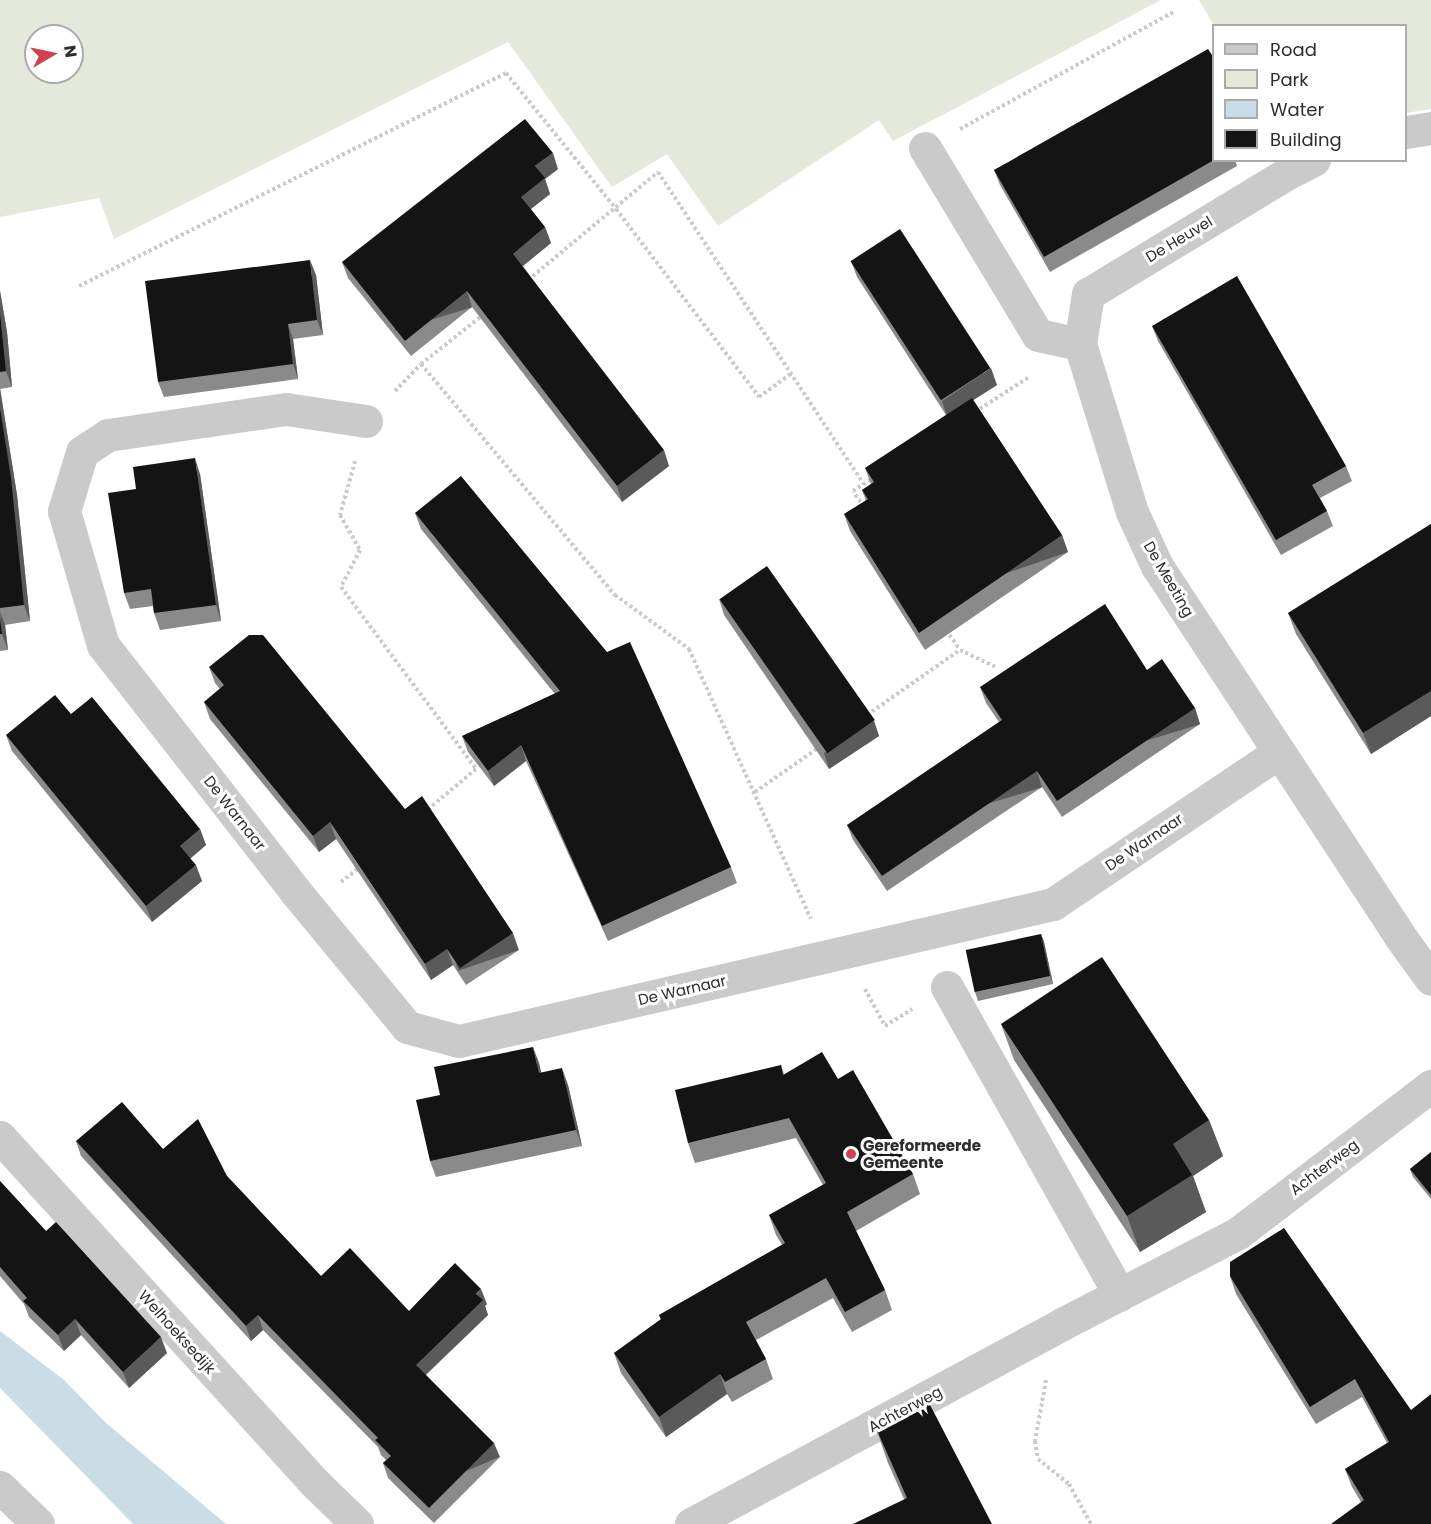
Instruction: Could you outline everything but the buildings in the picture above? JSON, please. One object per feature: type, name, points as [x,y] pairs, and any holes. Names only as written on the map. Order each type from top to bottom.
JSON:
[{"type":"street","points":[[1407,132],[1431,128]]},
{"type":"street","points":[[925,148],[1038,335],[1080,344]]},
{"type":"street","name":"De Heuvel","points":[[1080,344],[1088,294],[1310,162]]},
{"type":"street","name":"De Meeting","points":[[1080,344],[1132,512],[1157,566],[1431,979]]},
{"type":"street","name":"De Warnaar","points":[[366,421],[286,409],[108,435],[82,452],[64,511],[103,645],[310,909],[407,1027],[459,1041],[1053,904],[1279,752]]},
{"type":"street","points":[[946,987],[1120,1295]]},
{"type":"street","name":"Achterweg","points":[[691,1524],[1238,1233],[1431,1086]]},
{"type":"street","name":"Welhoeksedijk","points":[[0,1137],[317,1485],[357,1524]]},
{"type":"street","points":[[0,1487],[38,1524]]},
{"type":"path","points":[[925,148],[1174,12]]},
{"type":"path","points":[[79,286],[506,72],[616,209],[759,397],[792,373]]},
{"type":"path","points":[[523,283],[616,209],[658,172],[864,484]]},
{"type":"path","points":[[424,813],[476,769],[341,587],[360,550],[340,515],[366,421],[421,364],[486,313]]},
{"type":"path","points":[[972,414],[1080,344]]},
{"type":"path","points":[[421,364],[615,595],[689,649],[827,957],[862,981],[885,1026],[946,987]]},
{"type":"path","points":[[865,510],[853,491],[883,471]]},
{"type":"path","points":[[941,622],[960,650],[998,668]]},
{"type":"path","points":[[862,718],[960,650]]},
{"type":"path","points":[[755,792],[823,745]]},
{"type":"path","points":[[310,909],[363,865]]},
{"type":"path","points":[[1034,1340],[1046,1375],[1035,1441],[1038,1460],[1069,1484],[1091,1524]]},
{"type":"green space","points":[[0,0],[1161,0],[893,141],[879,120],[718,226],[667,154],[612,187],[508,42],[114,239],[99,198],[0,217]]},
{"type":"green space","points":[[1199,0],[1431,0],[1431,109],[1407,113],[1407,24],[1213,24]]},
{"type":"water","points":[[0,1331],[64,1380],[106,1423],[226,1524],[133,1524],[0,1388]]},
{"type":"place","name":"Gereformeerde Gemeente","points":[[851,1154]]}]
